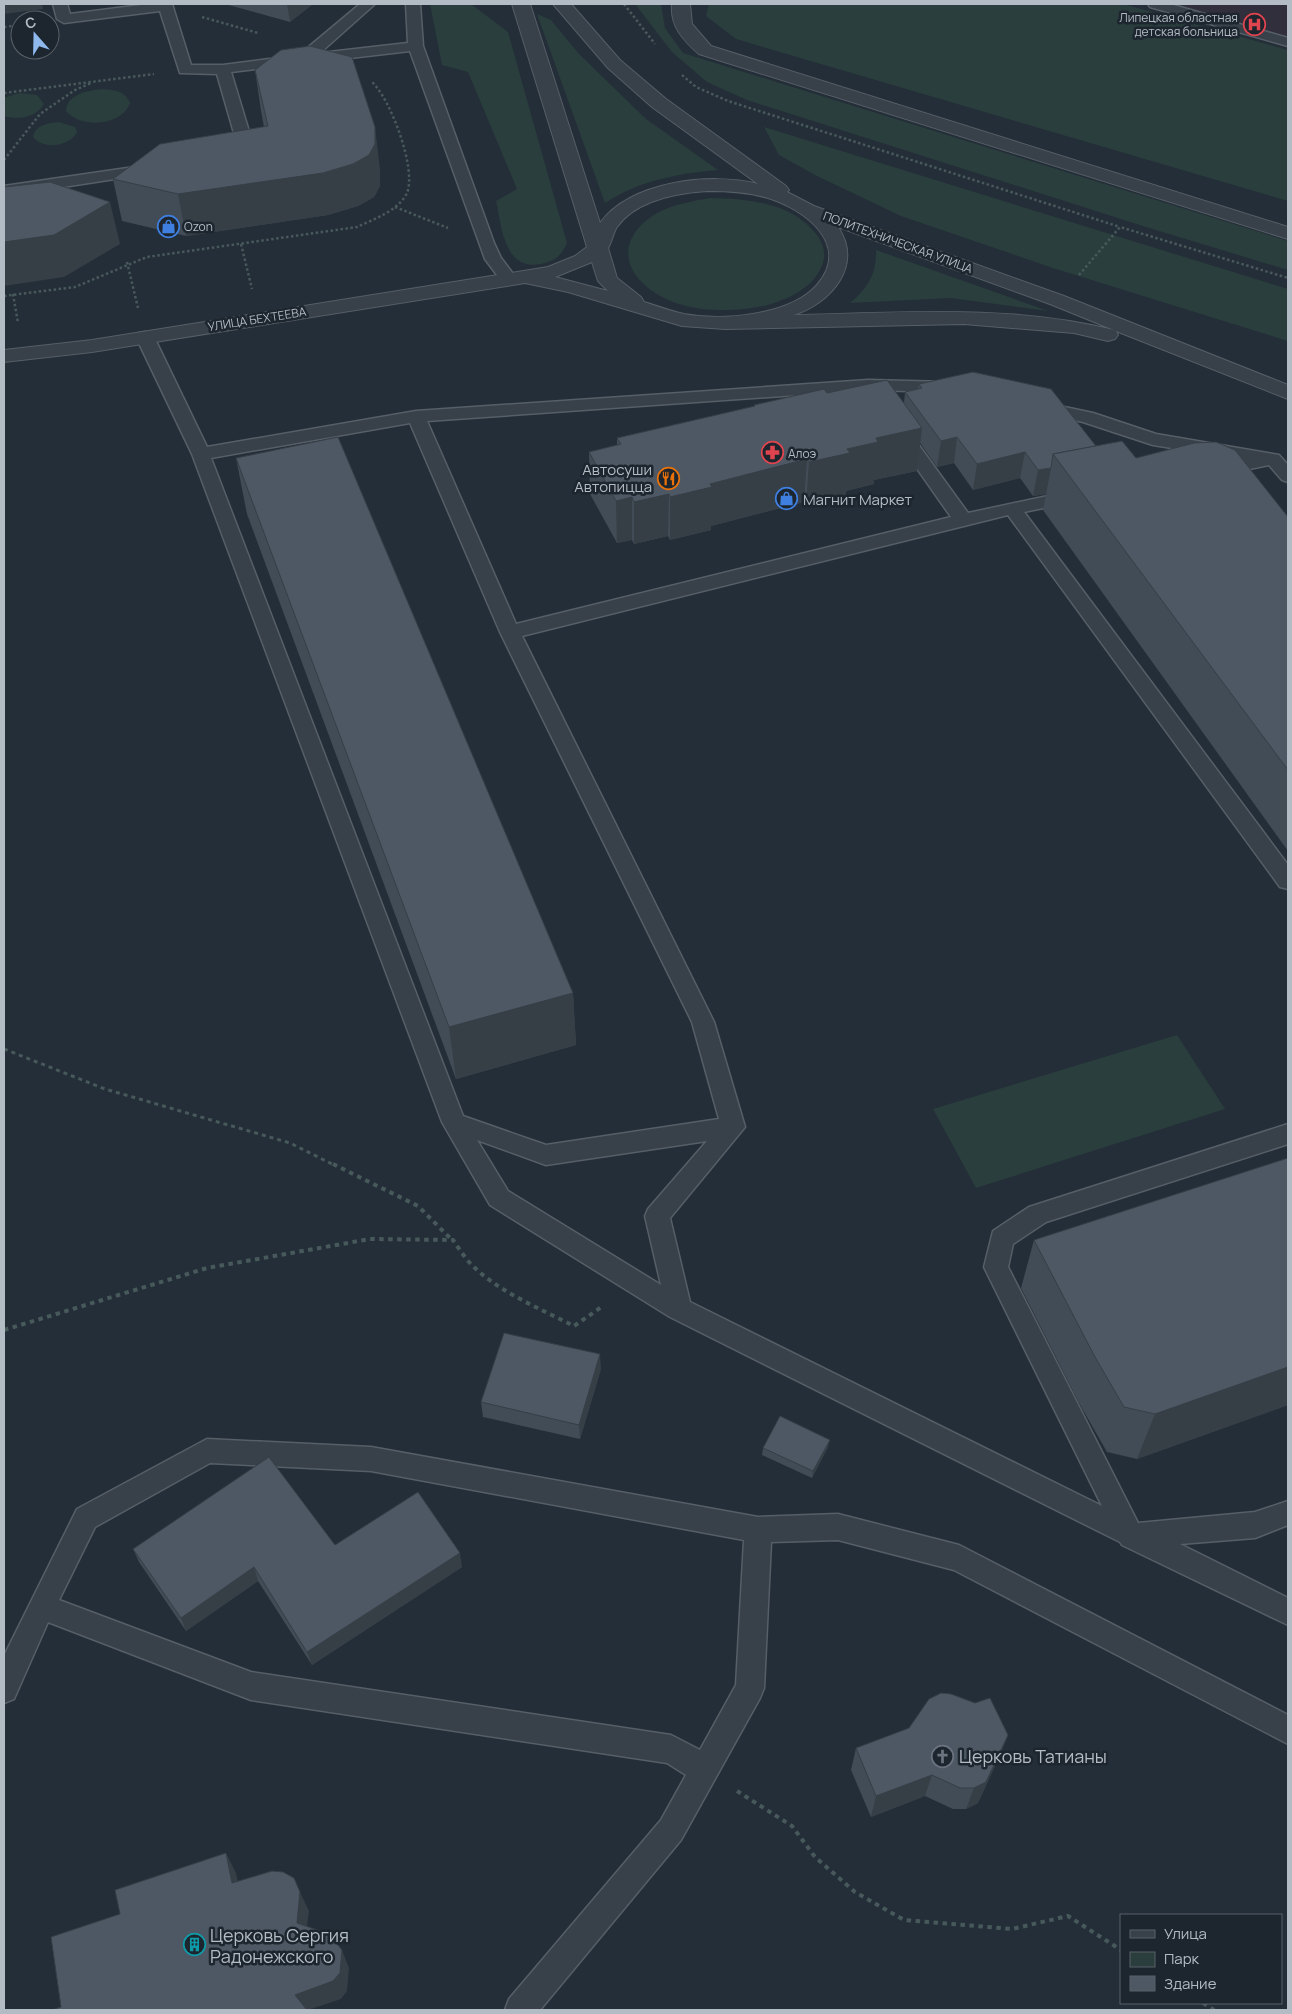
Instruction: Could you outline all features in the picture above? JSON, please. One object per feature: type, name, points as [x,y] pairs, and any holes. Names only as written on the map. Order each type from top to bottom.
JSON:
[{"type":"street","points":[[521,4],[608,281],[644,308]]},
{"type":"street","name":"ПОЛИТЕХНИЧЕСКАЯ УЛИЦА","points":[[562,4],[614,64],[659,103],[760,176],[811,210],[1057,300],[1288,393]]},
{"type":"street","points":[[681,4],[679,13],[687,34],[704,50],[1288,233]]},
{"type":"street","points":[[509,279],[553,272],[571,265],[598,248],[608,225],[632,205],[667,191],[708,185],[750,188],[783,196],[811,210],[830,229],[839,250],[836,271],[822,291],[796,308],[771,316],[725,323]]},
{"type":"street","points":[[509,279],[542,280],[570,286],[682,320],[725,323],[964,318],[1074,327],[1195,357]]},
{"type":"street","name":"УЛИЦА БЕХТЕЕВА","points":[[4,356],[145,337],[509,279]]},
{"type":"lane","points":[[60,4],[64,19],[165,5],[185,70],[223,69],[309,55],[416,46]]},
{"type":"lane","points":[[309,55],[368,4]]},
{"type":"lane","points":[[413,4],[416,46],[486,243],[493,259],[509,279]]},
{"type":"lane","points":[[1155,4],[1288,42]]},
{"type":"lane","points":[[218,160],[238,158],[246,148],[223,69]]},
{"type":"lane","points":[[4,191],[160,169]]},
{"type":"lane","points":[[145,337],[201,454],[454,1122],[499,1198],[678,1308],[1131,1536],[1288,1612]]},
{"type":"lane","points":[[201,454],[416,416],[868,385],[964,390]]},
{"type":"lane","points":[[868,385],[879,401]]},
{"type":"lane","points":[[1020,402],[1087,417],[1153,439],[1283,458]]},
{"type":"lane","points":[[416,416],[510,632],[703,1022],[733,1127]]},
{"type":"lane","points":[[890,417],[962,520]]},
{"type":"lane","points":[[1196,474],[1283,458]]},
{"type":"lane","points":[[1283,458],[1288,476]]},
{"type":"lane","points":[[510,632],[1012,508],[1089,494]]},
{"type":"lane","points":[[1012,508],[1288,881]]},
{"type":"lane","points":[[454,1122],[546,1155],[733,1127]]},
{"type":"lane","points":[[678,1308],[657,1216],[733,1127]]},
{"type":"lane","points":[[1131,1536],[996,1268],[1002,1238],[1038,1214],[1288,1134]]},
{"type":"lane","points":[[4,1689],[41,1606],[86,1518],[208,1451],[371,1459],[758,1530],[838,1527],[960,1558],[1288,1730]]},
{"type":"lane","points":[[1131,1536],[1256,1525],[1288,1513]]},
{"type":"lane","points":[[520,2010],[671,1830],[750,1688],[758,1530]]},
{"type":"lane","points":[[41,1606],[251,1686],[671,1749],[705,1770]]},
{"type":"path","points":[[624,4],[659,49]]},
{"type":"path","points":[[165,5],[309,55]]},
{"type":"path","points":[[4,93],[185,70]]},
{"type":"path","points":[[677,70],[696,86],[728,101],[1120,227],[1288,278]]},
{"type":"path","points":[[4,296],[82,285],[108,274],[127,262],[357,226],[395,207],[408,191],[408,164],[382,91],[366,79]]},
{"type":"path","points":[[4,160],[40,114],[75,90],[94,81]]},
{"type":"path","points":[[395,207],[486,243]]},
{"type":"path","points":[[1057,300],[1120,227]]},
{"type":"path","points":[[241,244],[260,319]]},
{"type":"path","points":[[127,262],[145,337]]},
{"type":"path","points":[[4,1050],[105,1090],[290,1143],[418,1206],[453,1240],[470,1263],[533,1305],[574,1326],[637,1282]]},
{"type":"path","points":[[4,1330],[206,1268],[370,1239],[453,1240]]},
{"type":"path","points":[[705,1770],[792,1826],[815,1857],[855,1892],[904,1920],[1012,1929],[1068,1916],[1120,1949]]},
{"type":"shaded area","name":"Липецкая областная детская больница","points":[[1150,4],[1288,4],[1288,43]]},
{"type":"green space","points":[[430,4],[471,4],[508,32],[567,243],[560,255],[550,261],[541,264],[529,264],[519,261],[507,245],[496,201],[517,189],[468,72],[442,65]]},
{"type":"green space","points":[[635,4],[661,4],[665,28],[683,53],[1288,241],[1288,270],[1146,227],[747,100],[707,82],[672,52]]},
{"type":"green space","points":[[709,4],[1123,4],[1288,50],[1288,201],[736,39],[706,16]]},
{"type":"green space","points":[[537,14],[551,20],[579,54],[646,119],[718,170],[659,179],[618,195],[605,203]]},
{"type":"green space","points":[[101,89],[125,95],[130,103],[126,111],[110,120],[91,122],[81,121],[66,111],[67,105],[74,97],[84,92]]},
{"type":"green space","points":[[19,93],[37,95],[44,104],[41,109],[26,117],[4,116],[4,98]]},
{"type":"green space","points":[[59,122],[75,127],[77,132],[68,141],[62,144],[50,145],[43,144],[33,137],[39,127]]},
{"type":"green space","points":[[764,127],[1288,289],[1288,341],[1053,268],[901,216],[817,176],[779,155]]},
{"type":"green space","points":[[710,198],[754,201],[768,204],[795,215],[807,224],[819,238],[824,252],[823,263],[815,278],[802,290],[771,304],[724,310],[691,307],[660,296],[647,287],[637,277],[628,257],[629,246],[639,228],[648,219],[665,209]]},
{"type":"green space","points":[[876,250],[1048,311],[951,298],[850,303],[862,292],[870,280],[875,266]]},
{"type":"green space","points":[[1177,1035],[1225,1109],[976,1188],[933,1109]]},
{"type":"building","points":[[310,46],[352,57],[375,127],[375,144],[369,155],[353,164],[323,173],[178,194],[113,179],[160,144],[268,126],[255,70],[281,50]]},
{"type":"building","points":[[50,182],[110,202],[54,235],[4,242],[4,187]]},
{"type":"building","points":[[973,372],[1051,389],[1096,446],[1053,454],[1051,468],[1038,470],[1025,452],[977,464],[957,437],[941,441],[905,392],[922,388],[919,384]]},
{"type":"building","points":[[887,380],[922,428],[876,438],[878,442],[847,449],[850,453],[809,462],[807,459],[710,484],[712,487],[670,497],[669,494],[634,502],[632,497],[616,501],[589,452],[621,444],[617,438],[824,389],[827,393]]},
{"type":"building","points":[[338,437],[573,993],[449,1027],[236,458]]},
{"type":"building","points":[[1122,441],[1136,458],[1194,443],[1216,442],[1235,450],[1288,517],[1288,770],[1053,454]]},
{"type":"building","points":[[1288,1158],[1288,1367],[1155,1414],[1124,1407],[1095,1357],[1034,1240]]},
{"type":"building","points":[[504,1333],[600,1354],[579,1425],[481,1402]]},
{"type":"building","points":[[780,1416],[830,1440],[813,1471],[763,1448]]},
{"type":"building","points":[[269,1457],[335,1545],[418,1492],[460,1553],[307,1652],[254,1567],[181,1618],[133,1549]]},
{"type":"building","name":"Церковь Татианы","points":[[941,1693],[951,1694],[975,1703],[990,1698],[1008,1735],[986,1782],[974,1788],[960,1788],[932,1775],[876,1796],[856,1748],[909,1728],[929,1699]]},
{"type":"building","name":"Церковь Сергия Радонежского","points":[[226,1853],[232,1883],[272,1871],[283,1872],[294,1878],[300,1892],[297,1923],[329,1934],[342,1950],[340,1973],[333,1981],[295,1995],[307,2010],[52,2010],[61,2007],[51,1937],[120,1914],[115,1890]]},
{"type":"place","name":"Липецкая областная детская больница","points":[[1254,24]]},
{"type":"place","name":"Ozon","points":[[168,226]]},
{"type":"place","name":"Алоэ","points":[[772,453]]},
{"type":"place","name":"Автосуши Автопицца","points":[[668,478]]},
{"type":"place","name":"Магнит Маркет","points":[[787,499]]},
{"type":"place","name":"Церковь Татианы","points":[[943,1756]]},
{"type":"place","name":"Церковь Сергия Радонежского","points":[[194,1945]]}]
